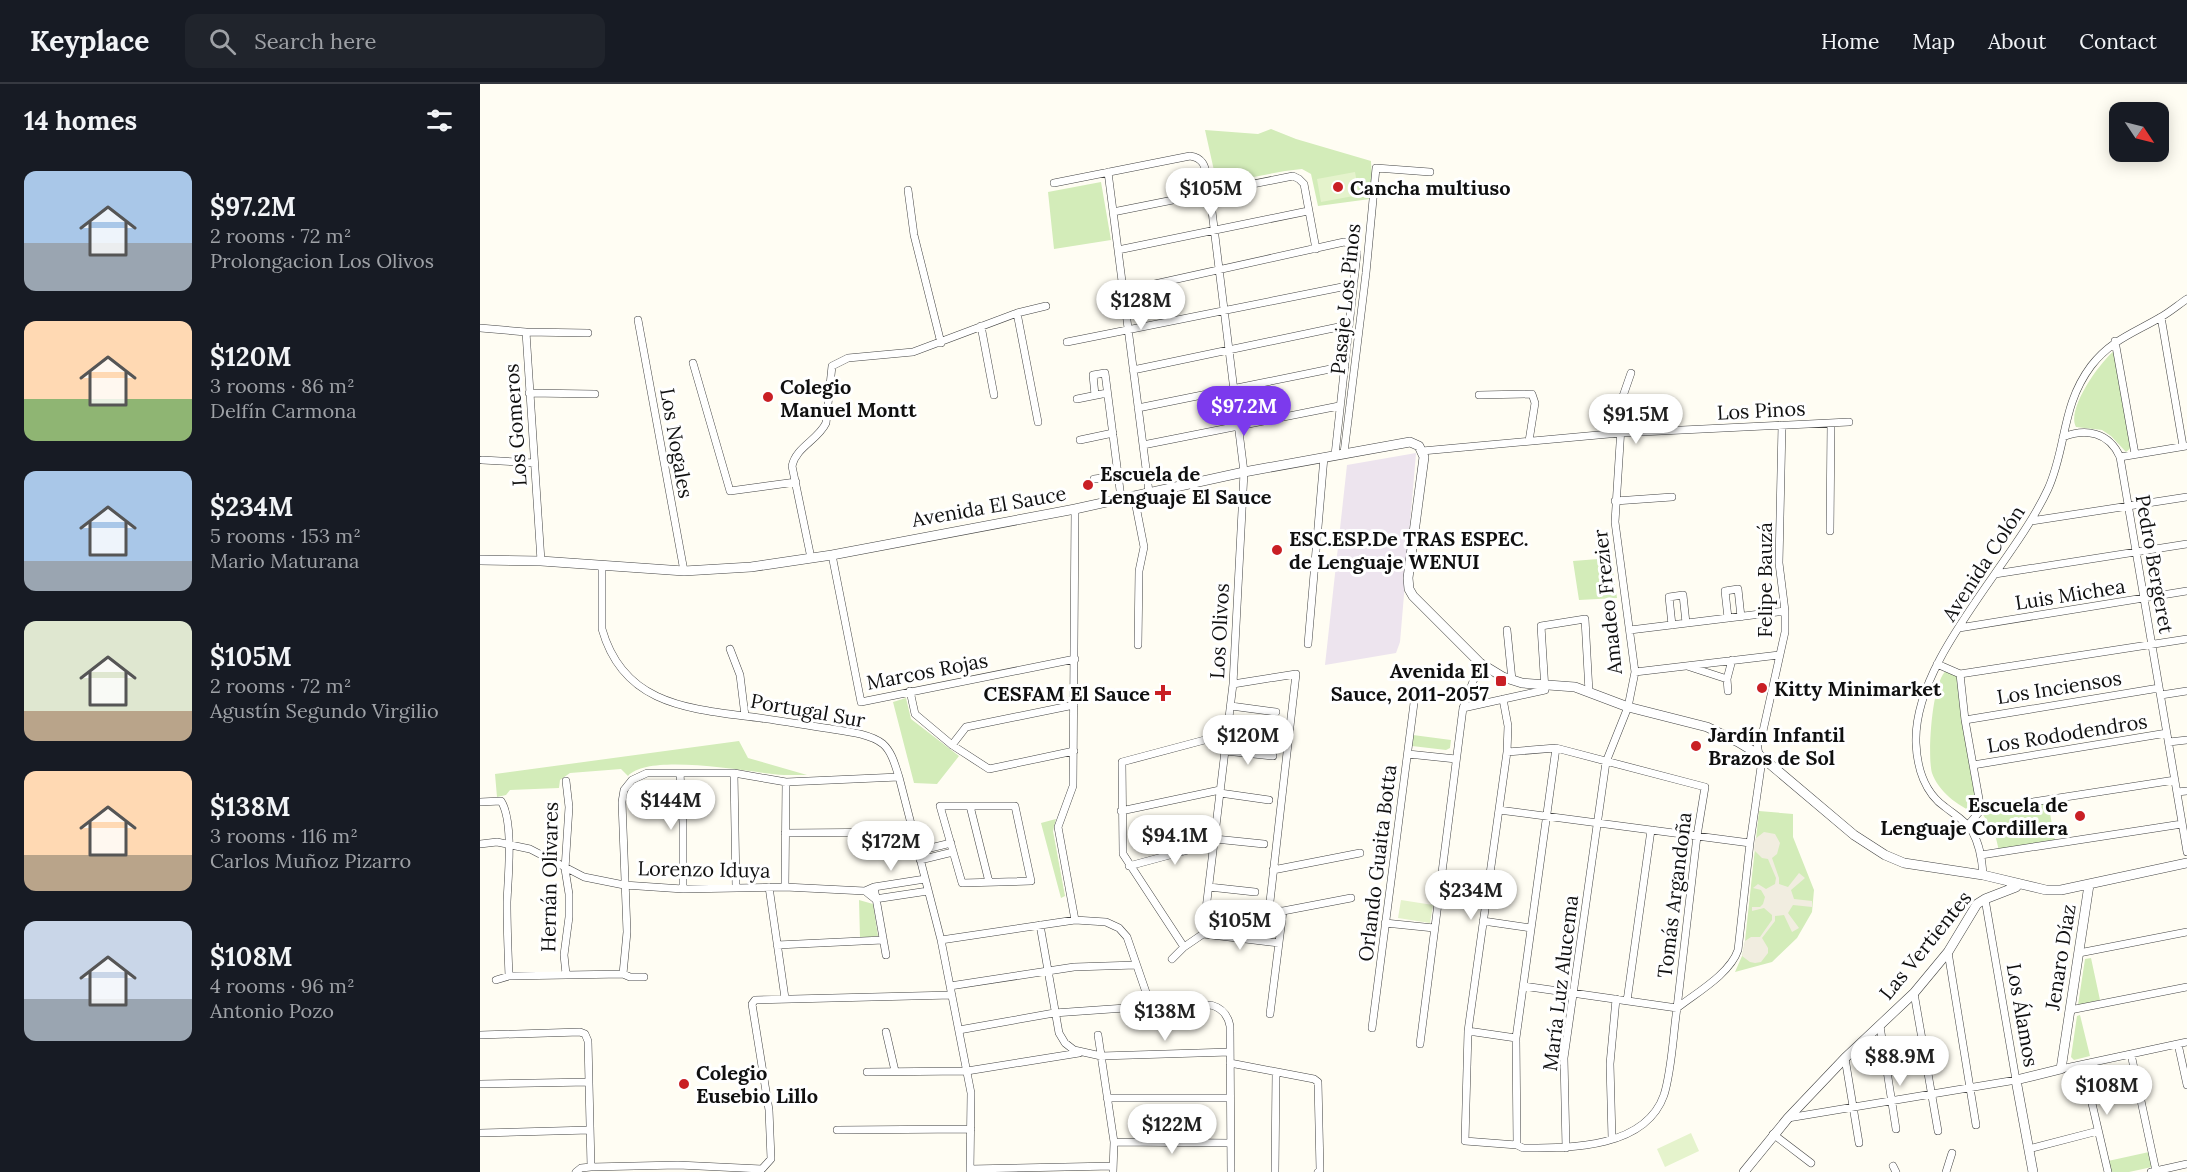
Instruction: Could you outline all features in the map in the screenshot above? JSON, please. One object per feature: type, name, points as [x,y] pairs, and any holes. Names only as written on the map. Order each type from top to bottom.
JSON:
[{"type":"street","name":"Los Olivos","points":[[1108,172],[1193,156],[1200,159],[1205,166],[1229,350],[1244,472],[1233,684],[1203,934]]},
{"type":"street","name":"Pasaje Los Pinos","points":[[1339,454],[1366,273],[1376,168],[1430,172]]},
{"type":"street","points":[[1054,183],[1108,172],[1149,492]]},
{"type":"street","points":[[1113,212],[1290,176],[1296,177],[1304,184],[1316,249]]},
{"type":"street","points":[[908,190],[914,235],[940,343]]},
{"type":"street","points":[[1118,250],[1308,211]]},
{"type":"street","points":[[1123,291],[1347,242],[1353,244],[1357,253],[1340,406],[1339,454]]},
{"type":"street","points":[[1067,342],[1352,285]]},
{"type":"street","name":"Avenida Colón","points":[[1983,874],[1981,855],[1968,825],[1933,796],[1923,778],[1916,736],[1926,687],[1959,628],[2031,521],[2053,477],[2069,408],[2078,387],[2098,358],[2115,342],[2161,317],[2187,299]]},
{"type":"street","points":[[811,558],[792,469],[794,459],[822,431],[826,423],[832,366],[848,358],[913,352],[1017,313],[1046,306]]},
{"type":"street","points":[[1017,313],[1038,422]]},
{"type":"street","points":[[2062,437],[2081,432],[2098,434],[2108,440],[2120,457],[2185,446],[2161,317]]},
{"type":"street","name":"Los Nogales","points":[[638,320],[684,571]]},
{"type":"street","points":[[981,326],[994,395]]},
{"type":"street","points":[[1133,370],[1348,326]]},
{"type":"street","points":[[480,328],[526,332],[588,333]]},
{"type":"street","name":"Los Gomeros","points":[[526,332],[540,561]]},
{"type":"street","points":[[2115,342],[2135,454]]},
{"type":"street","points":[[693,363],[730,491],[796,482]]},
{"type":"street","points":[[1138,408],[1345,366]]},
{"type":"street","points":[[1095,395],[1093,375],[1105,373],[1121,498]]},
{"type":"street","name":"Amadeo Frezier","points":[[1598,823],[1606,762],[1628,707],[1635,672],[1616,533],[1615,501],[1623,396],[1631,373]]},
{"type":"street","points":[[529,393],[595,394]]},
{"type":"street","points":[[1077,399],[1107,393]]},
{"type":"street","points":[[1479,395],[1532,394],[1535,403],[1529,441]]},
{"type":"street","points":[[1143,445],[1340,406]]},
{"type":"street","name":"Los Pinos","points":[[1422,451],[1620,434],[1849,422]]},
{"type":"street","points":[[1830,423],[1830,531]]},
{"type":"street","name":"Felipe Bauzá","points":[[1677,1008],[1726,969],[1736,956],[1739,945],[1761,767],[1757,743],[1763,731],[1785,632],[1785,611],[1779,563],[1782,425]]},
{"type":"street","points":[[1080,440],[1113,433]]},
{"type":"street","name":"Avenida El Sauce","points":[[480,560],[540,561],[684,571],[751,567],[832,555],[1075,509],[1244,472],[1406,441],[1416,444],[1422,451]]},
{"type":"street","points":[[1422,451],[1424,457],[1408,578],[1409,589],[1413,596],[1480,663],[1495,673],[1512,680],[1568,686],[1628,707],[1707,727],[1728,736],[1758,754],[1854,835],[1885,855],[1904,862],[1983,874],[2019,884],[2061,890],[2187,863]]},
{"type":"street","points":[[1308,644],[1324,457]]},
{"type":"street","name":"Pedro Bergeret","points":[[2120,457],[2187,852]]},
{"type":"street","points":[[482,460],[534,463]]},
{"type":"street","points":[[1094,479],[1118,476]]},
{"type":"street","points":[[1134,496],[1144,551],[1139,572],[1138,645]]},
{"type":"street","points":[[1615,501],[1672,497]]},
{"type":"street","points":[[2031,521],[2187,497]]},
{"type":"street","points":[[1075,509],[1073,786],[1058,827],[1075,920]]},
{"type":"street","points":[[1995,574],[2187,544]]},
{"type":"street","name":"Marcos Rojas","points":[[832,555],[861,702],[1075,659]]},
{"type":"street","name":"Portugal Sur","points":[[602,566],[602,629],[608,649],[626,675],[640,687],[655,696],[707,712],[840,730],[872,738],[890,752],[899,777],[941,940],[967,1071],[971,1093],[970,1171]]},
{"type":"street","points":[[1728,618],[1725,591],[1738,589],[1741,617]]},
{"type":"street","name":"Luis Michea","points":[[1959,628],[2187,591]]},
{"type":"street","points":[[1672,625],[1669,597],[1683,595],[1686,623]]},
{"type":"street","points":[[1630,630],[1785,611]]},
{"type":"street","points":[[1463,708],[1545,690],[1541,626],[1585,620],[1589,692]]},
{"type":"street","points":[[1507,630],[1512,680]]},
{"type":"street","points":[[1938,664],[1960,674],[2187,639]]},
{"type":"street","points":[[730,649],[740,675],[745,716]]},
{"type":"street","points":[[1635,672],[1779,655]]},
{"type":"street","points":[[1728,691],[1727,679],[1732,660]]},
{"type":"street","points":[[1420,1044],[1463,708],[1480,663]]},
{"type":"street","points":[[1686,665],[1727,679]]},
{"type":"street","points":[[1233,684],[1296,674],[1269,909],[1283,910],[1351,898]]},
{"type":"street","points":[[1960,674],[1965,720],[1981,810]]},
{"type":"street","points":[[909,691],[915,714],[952,745],[989,769],[1074,751]]},
{"type":"street","name":"Los Inciensos","points":[[1965,720],[2160,691],[2187,691]]},
{"type":"street","points":[[1503,699],[1508,726],[1507,752],[1468,1031],[1516,1038]]},
{"type":"street","name":"Orlando Guaita Botta","points":[[1372,1028],[1414,703]]},
{"type":"street","points":[[952,745],[966,727],[1074,705]]},
{"type":"street","points":[[1231,706],[1276,712]]},
{"type":"street","name":"Los Rododendros","points":[[1973,765],[2167,733]]},
{"type":"street","points":[[1184,947],[1123,854],[1122,762],[1227,735]]},
{"type":"street","name":"Los Rododendros","points":[[2169,742],[2187,740]]},
{"type":"street","points":[[1507,752],[1556,748],[1606,762]]},
{"type":"street","points":[[1517,1145],[1516,1038],[1556,748]]},
{"type":"street","points":[[1225,751],[1273,756]]},
{"type":"street","points":[[1408,754],[1456,759]]},
{"type":"street","name":"Tomás Argandoña","points":[[1468,1031],[1465,1142],[1517,1145],[1523,1148],[1566,1148],[1612,1139],[1640,1127],[1658,1108],[1666,1084],[1696,836],[1705,786],[1606,762]]},
{"type":"street","points":[[623,974],[627,932],[622,802],[624,790],[632,780],[647,773],[734,773],[786,782],[899,777]]},
{"type":"street","points":[[680,773],[683,889]]},
{"type":"street","points":[[734,773],[736,887]]},
{"type":"street","points":[[1968,825],[1981,810],[2175,780]]},
{"type":"street","name":"Hernán Olivares","points":[[566,781],[569,807],[565,869],[569,894],[569,917],[564,955],[566,974]]},
{"type":"street","points":[[785,887],[786,782]]},
{"type":"street","points":[[2177,792],[2187,791]]},
{"type":"street","points":[[1121,811],[1220,792],[1269,800]]},
{"type":"street","points":[[480,802],[501,801],[506,809],[509,976]]},
{"type":"street","points":[[940,806],[970,806],[1015,806],[1031,881],[962,883],[940,806]]},
{"type":"street","points":[[970,806],[989,882]]},
{"type":"street","points":[[1499,810],[1750,843]]},
{"type":"street","name":"María Luz Alucema","points":[[1566,1148],[1564,1058],[1598,823]]},
{"type":"street","points":[[1981,855],[2182,824]]},
{"type":"street","points":[[1628,1001],[1651,830]]},
{"type":"street","points":[[785,833],[913,832]]},
{"type":"street","points":[[1130,866],[1214,841],[1264,844]]},
{"type":"street","name":"Lorenzo Iduya","points":[[480,844],[497,842],[540,853],[565,869],[594,880],[624,885],[683,889],[785,887],[865,891],[874,887],[926,879]]},
{"type":"street","points":[[918,851],[951,843]]},
{"type":"street","points":[[920,860],[953,852]]},
{"type":"street","points":[[1273,870],[1360,853]]},
{"type":"street","name":"Las Vertientes","points":[[1750,1170],[1773,1134],[1845,1058],[1914,993],[1948,952],[1977,904],[2019,884]]},
{"type":"street","name":"Jenaro Díaz","points":[[2061,1069],[2089,885]]},
{"type":"street","points":[[769,887],[785,998]]},
{"type":"street","points":[[874,887],[886,955]]},
{"type":"street","points":[[1209,887],[1255,891]]},
{"type":"street","points":[[865,891],[875,898],[928,891]]},
{"type":"street","name":"Los Álamos","points":[[1984,899],[2033,1172]]},
{"type":"street","points":[[1270,1014],[1283,910]]},
{"type":"street","points":[[941,940],[1075,920],[1106,922],[1119,928],[1129,942],[1148,998],[1154,1006]]},
{"type":"street","points":[[1483,921],[1531,928]]},
{"type":"street","points":[[1385,923],[1434,928]]},
{"type":"street","points":[[1040,925],[1054,1013],[1061,1038],[1069,1047],[1080,1053]]},
{"type":"street","points":[[2079,953],[2187,932]]},
{"type":"street","points":[[1172,959],[1184,947],[1203,934],[1279,943]]},
{"type":"street","points":[[777,945],[883,940]]},
{"type":"street","points":[[1948,952],[1976,1125]]},
{"type":"street","points":[[950,986],[1074,967],[1136,965]]},
{"type":"street","points":[[496,980],[509,976],[566,974],[623,974],[630,977],[644,977]]},
{"type":"street","points":[[1523,986],[1677,1008]]},
{"type":"street","points":[[2070,1011],[2187,987]]},
{"type":"street","points":[[1914,993],[1938,1131]]},
{"type":"street","points":[[576,1172],[581,1168],[591,1167],[762,1169],[771,1159],[769,1110],[752,1004],[755,1000],[952,995]]},
{"type":"street","points":[[1612,1139],[1610,1064],[1616,999]]},
{"type":"street","points":[[959,1030],[1054,1013],[1154,1006],[1211,1005],[1220,1008],[1229,1022],[1231,1172]]},
{"type":"street","points":[[1880,1026],[1896,1129]]},
{"type":"street","points":[[480,1035],[580,1032],[585,1034],[588,1041],[591,1167]]},
{"type":"street","points":[[886,1032],[895,1071]]},
{"type":"street","points":[[970,1171],[1113,1169],[1114,1142],[1098,1035]]},
{"type":"street","points":[[1788,1118],[2016,1080],[2187,1042]]},
{"type":"street","points":[[2178,1044],[2187,1085]]},
{"type":"street","points":[[867,1072],[967,1071],[1080,1053],[1101,1056],[1230,1052]]},
{"type":"street","points":[[2131,1054],[2154,1171],[2187,1164]]},
{"type":"street","points":[[1845,1058],[1859,1143]]},
{"type":"street","points":[[1230,1063],[1314,1078],[1318,1082],[1320,1170],[1318,1172]]},
{"type":"street","points":[[2083,1065],[2108,1172]]},
{"type":"street","points":[[1275,1172],[1276,1072]]},
{"type":"street","points":[[480,1084],[589,1082]]},
{"type":"street","points":[[1107,1098],[1230,1098]]},
{"type":"street","points":[[837,1130],[971,1129]]},
{"type":"street","points":[[480,1133],[590,1130]]},
{"type":"street","points":[[2029,1149],[2098,1131]]},
{"type":"street","points":[[1773,1134],[1812,1163]]},
{"type":"street","points":[[1114,1142],[1230,1143]]},
{"type":"street","points":[[1946,1172],[1952,1153]]},
{"type":"shaded area","points":[[1416,453],[1400,642],[1396,653],[1325,665],[1347,465]]},
{"type":"shaded area","points":[[1764,832],[1775,834],[1780,843],[1777,854],[1772,858],[1779,884],[1788,887],[1799,873],[1805,878],[1791,890],[1794,899],[1812,901],[1812,907],[1793,905],[1788,913],[1799,928],[1792,932],[1784,915],[1775,916],[1775,921],[1762,938],[1768,948],[1768,953],[1761,962],[1755,963],[1742,956],[1745,941],[1751,937],[1760,937],[1772,920],[1772,915],[1764,908],[1752,911],[1752,907],[1760,907],[1763,904],[1765,897],[1761,890],[1753,888],[1758,884],[1766,889],[1775,884],[1776,878],[1768,859],[1762,858],[1754,850],[1755,839]]},
{"type":"green space","points":[[1271,129],[1296,139],[1371,161],[1370,199],[1318,206],[1311,174],[1302,169],[1217,184],[1205,130],[1258,134]]},
{"type":"green space","name":"Cancha multiuso","points":[[1355,172],[1359,195],[1321,202],[1317,179]]},
{"type":"green space","points":[[1101,182],[1111,240],[1054,249],[1048,192]]},
{"type":"green space","points":[[2115,350],[2132,447],[2126,452],[2102,430],[2076,427],[2074,419],[2086,386]]},
{"type":"green space","points":[[1611,558],[1617,598],[1579,600],[1573,561]]},
{"type":"green space","points":[[1947,670],[1956,675],[1958,679],[1978,807],[1975,813],[1949,797],[1939,786],[1932,773],[1930,751],[1934,702],[1942,676]]},
{"type":"green space","points":[[906,698],[911,719],[959,756],[937,784],[914,783],[893,702]]},
{"type":"green space","points":[[1413,735],[1451,740],[1450,748],[1446,750],[1412,746]]},
{"type":"green space","points":[[739,741],[748,758],[807,775],[784,775],[702,766],[657,765],[640,769],[628,776],[621,769],[570,773],[560,780],[559,788],[510,790],[506,795],[497,797],[495,774]]},
{"type":"green space","points":[[2048,803],[2055,840],[1999,851],[1995,834],[1982,813]]},
{"type":"green space","points":[[1759,811],[1793,814],[1793,837],[1814,890],[1812,912],[1797,938],[1772,962],[1735,972],[1745,941]]},
{"type":"green space","points":[[1056,819],[1053,831],[1065,896],[1061,898],[1041,823]]},
{"type":"green space","points":[[859,900],[873,904],[878,936],[860,938]]},
{"type":"green space","points":[[1401,900],[1433,905],[1430,923],[1398,918]]},
{"type":"green space","points":[[2091,958],[2100,1000],[2078,1005],[2085,959]]},
{"type":"green space","points":[[2080,1015],[2090,1056],[2074,1060],[2071,1057],[2077,1016]]},
{"type":"green space","points":[[1691,1133],[1699,1151],[1665,1167],[1657,1149]]},
{"type":"green space","points":[[2149,1152],[2152,1167],[2129,1172],[2111,1172],[2108,1161]]},
{"type":"place","name":"Cancha multiuso","points":[[1338,187]]},
{"type":"place","name":"Colegio Manuel Montt","points":[[768,397]]},
{"type":"place","name":"Escuela de Lenguaje El Sauce","points":[[1088,485]]},
{"type":"place","name":"ESC.ESP.De TRAS ESPEC. de Lenguaje WENUI","points":[[1277,550]]},
{"type":"place","name":"Avenida El Sauce, 2011-2057","points":[[1501,681]]},
{"type":"place","name":"Kitty Minimarket","points":[[1762,688]]},
{"type":"place","name":"CESFAM El Sauce","points":[[1163,693]]},
{"type":"place","name":"Jardín Infantil Brazos de Sol","points":[[1696,746]]},
{"type":"place","name":"Escuela de Lenguaje Cordillera","points":[[2080,816]]},
{"type":"place","name":"Colegio Eusebio Lillo","points":[[684,1084]]}]
